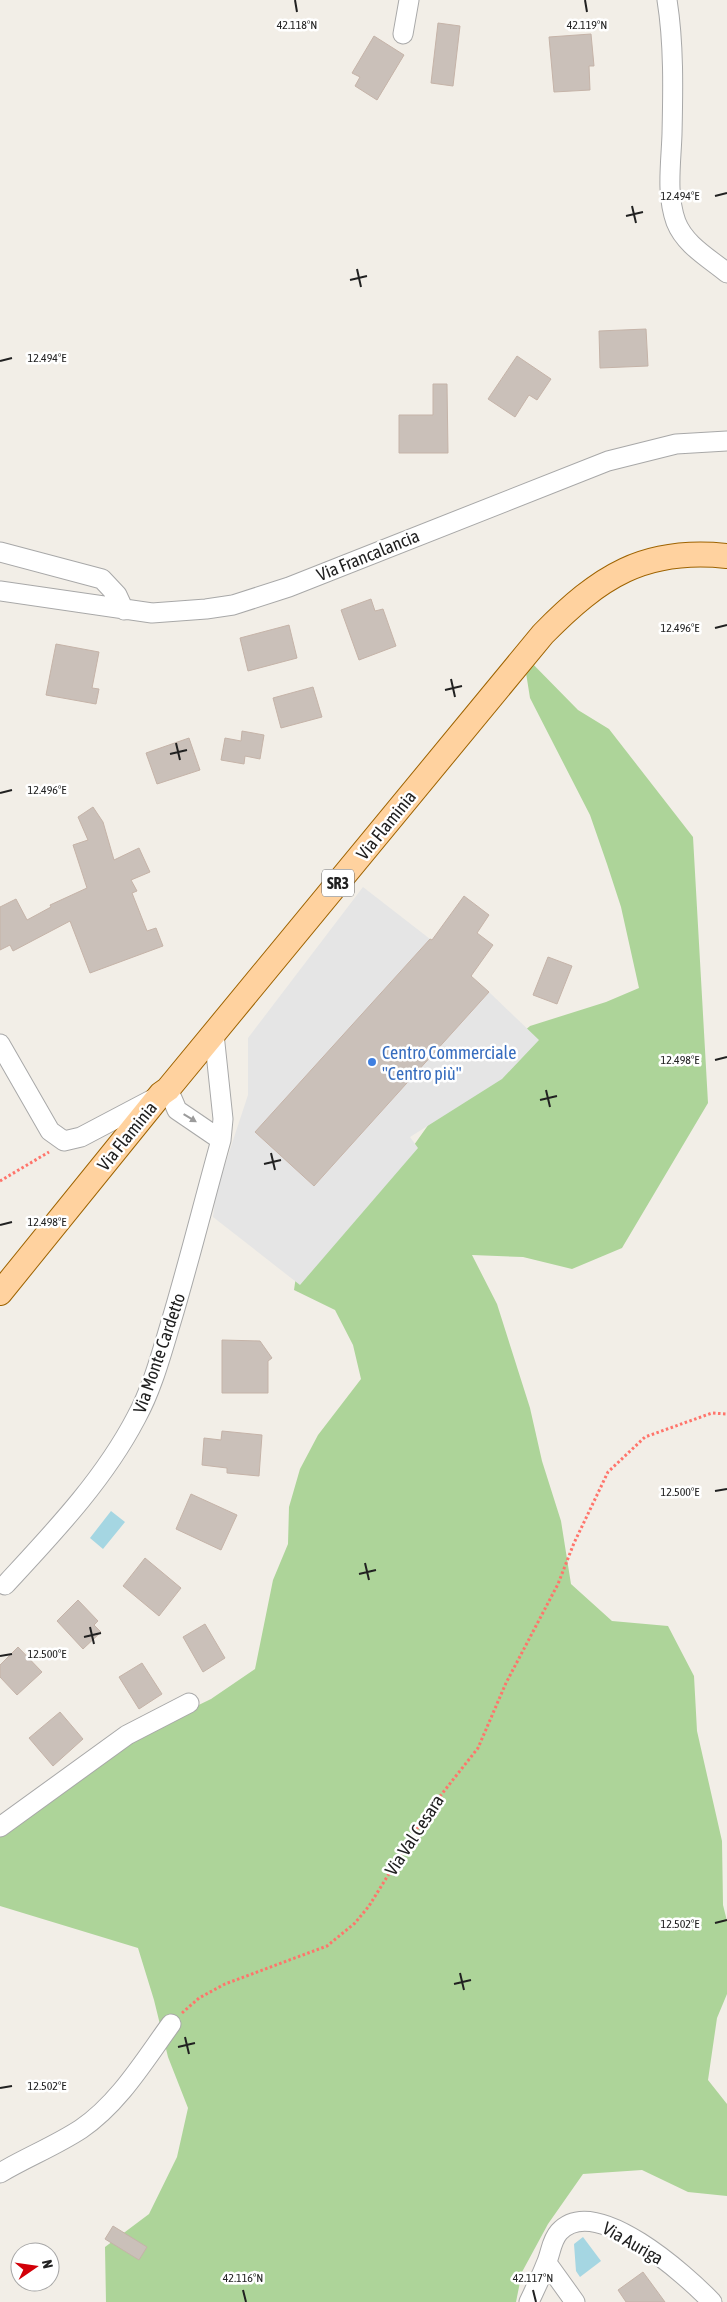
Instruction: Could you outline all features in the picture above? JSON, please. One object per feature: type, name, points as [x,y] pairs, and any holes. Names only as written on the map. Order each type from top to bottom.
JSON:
[{"type":"main road","name":"Via Flaminia","points":[[0,1293],[543,634],[570,607],[613,574],[645,560],[680,554],[727,556]]},
{"type":"street","points":[[403,34],[409,0]]},
{"type":"street","points":[[667,0],[670,20],[672,123],[669,193],[677,223],[689,243],[727,273]]},
{"type":"street","name":"Via Francalancia","points":[[0,591],[124,610],[166,612],[233,605],[289,587],[608,461],[676,444],[727,441]]},
{"type":"street","points":[[0,552],[102,579],[117,595],[124,610]]},
{"type":"street","name":"Via Monte Cardetto","points":[[5,1585],[70,1513],[110,1461],[137,1416],[170,1326],[221,1140],[223,1119],[214,1034]]},
{"type":"street","points":[[0,1044],[50,1131],[58,1138],[70,1140],[81,1137],[165,1092],[177,1110],[221,1140]]},
{"type":"street","points":[[193,1060],[209,1063],[218,1073]]},
{"type":"street","points":[[0,1827],[127,1735],[189,1704]]},
{"type":"street","points":[[0,2173],[58,2143],[94,2119],[122,2090],[171,2024]]},
{"type":"street","name":"Via Auriga","points":[[529,2302],[547,2263],[555,2237],[564,2228],[577,2222],[599,2223],[612,2228],[654,2252],[712,2302]]},
{"type":"street","points":[[547,2263],[575,2302]]},
{"type":"path","points":[[0,1180],[70,1140]]},
{"type":"path","name":"Via Val Cesara","points":[[171,2024],[192,2003],[207,1993],[318,1951],[337,1940],[355,1923],[369,1906],[426,1814],[478,1748],[514,1667],[558,1584],[574,1543],[608,1472],[645,1436],[712,1413],[727,1414]]},
{"type":"green space","points":[[523,654],[578,710],[609,729],[693,837],[708,1103],[622,1248],[572,1269],[523,1257],[472,1255],[497,1304],[530,1408],[542,1461],[561,1521],[571,1584],[612,1621],[668,1626],[694,1676],[697,1731],[722,1841],[723,1905],[727,1921],[727,1994],[717,2018],[708,2080],[727,2104],[727,2196],[688,2192],[642,2170],[583,2174],[548,2224],[522,2272],[516,2302],[106,2302],[105,2247],[149,2214],[177,2157],[188,2108],[168,2057],[154,2000],[138,1948],[0,1906],[0,1834],[139,1734],[211,1699],[255,1669],[273,1580],[288,1544],[289,1507],[300,1469],[318,1435],[361,1379],[353,1345],[335,1310],[294,1290],[299,1256],[409,1152],[451,1093],[530,1026],[606,1002],[639,988],[621,907],[590,815],[530,698]]},
{"type":"shaded area","points":[[363,887],[430,939],[256,1132],[314,1186],[489,992],[539,1040],[502,1079],[410,1137],[418,1148],[300,1285],[213,1217],[216,1192],[248,1095],[248,1038]]},
{"type":"water","points":[[111,1511],[125,1522],[103,1549],[90,1538]]},
{"type":"water","points":[[583,2237],[601,2261],[580,2277],[576,2271],[574,2244]]},
{"type":"building","points":[[438,23],[460,26],[453,86],[431,83]]},
{"type":"building","points":[[591,34],[594,66],[589,66],[590,90],[554,92],[549,37]]},
{"type":"building","points":[[374,36],[404,55],[377,100],[355,86],[360,77],[352,73]]},
{"type":"building","points":[[646,329],[648,366],[600,368],[599,331]]},
{"type":"building","points":[[517,356],[551,379],[537,400],[529,395],[515,417],[488,399]]},
{"type":"building","points":[[433,384],[447,384],[448,453],[399,453],[399,415],[433,415]]},
{"type":"building","points":[[371,599],[375,611],[383,609],[396,646],[359,660],[341,610]]},
{"type":"building","points":[[289,625],[297,658],[248,671],[240,638]]},
{"type":"building","points":[[56,644],[99,652],[92,688],[99,689],[96,704],[46,695]]},
{"type":"building","points":[[313,687],[322,717],[281,728],[273,698]]},
{"type":"building","points":[[242,731],[264,735],[260,759],[245,756],[244,764],[221,760],[225,738],[241,741]]},
{"type":"building","points":[[189,738],[200,770],[157,784],[146,753]]},
{"type":"building","points":[[93,807],[103,822],[114,860],[139,848],[150,872],[131,880],[137,891],[132,893],[147,931],[156,928],[163,946],[90,973],[70,921],[13,951],[10,945],[0,950],[0,907],[16,899],[27,920],[51,907],[50,905],[87,888],[73,845],[88,840],[78,817]]},
{"type":"building","name":"Centro Commerciale \"Centro più\"","points":[[464,896],[489,915],[477,933],[493,945],[471,976],[489,992],[314,1186],[255,1132],[430,939],[432,940]]},
{"type":"building","points":[[548,957],[572,966],[557,1004],[533,995]]},
{"type":"building","points":[[222,1340],[260,1341],[272,1358],[268,1361],[268,1393],[222,1393]]},
{"type":"building","points":[[222,1431],[262,1435],[259,1476],[227,1473],[227,1468],[202,1465],[204,1438],[221,1440]]},
{"type":"building","points":[[191,1494],[237,1515],[221,1550],[176,1529]]},
{"type":"building","points":[[145,1558],[181,1588],[159,1616],[123,1586]]},
{"type":"building","points":[[78,1600],[98,1621],[94,1625],[101,1632],[83,1649],[57,1621]]},
{"type":"building","points":[[205,1624],[225,1658],[203,1672],[183,1637]]},
{"type":"building","points":[[18,1647],[42,1672],[17,1695],[0,1677],[0,1665]]},
{"type":"building","points":[[142,1663],[162,1694],[139,1709],[119,1677]]},
{"type":"building","points":[[60,1712],[83,1739],[53,1766],[29,1738]]},
{"type":"building","points":[[113,2226],[147,2247],[139,2260],[105,2239]]},
{"type":"building","points":[[643,2272],[665,2302],[626,2302],[618,2290]]},
{"type":"place","name":"Centro Commerciale \"Centro più\"","points":[[372,1062]]}]
